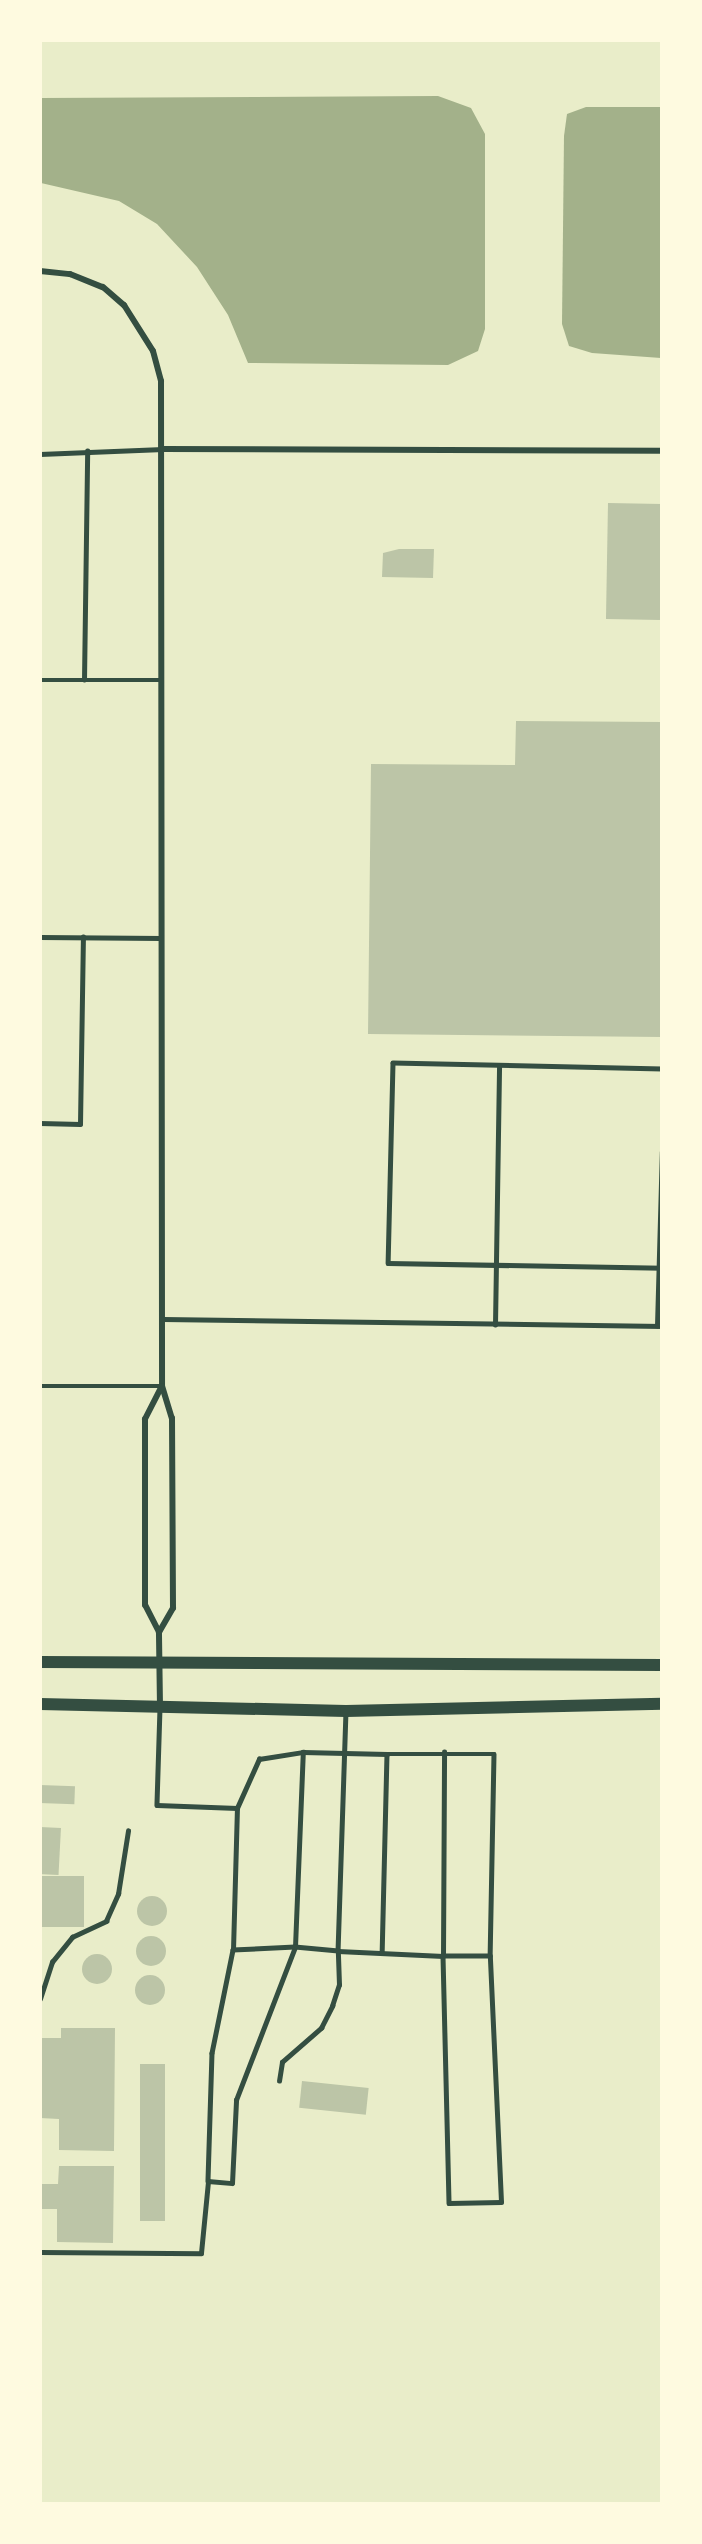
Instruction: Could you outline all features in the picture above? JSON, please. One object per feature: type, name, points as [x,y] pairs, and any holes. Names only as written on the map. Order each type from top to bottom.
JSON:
[{"type":"main road","points":[[40,1662],[662,1665]]},
{"type":"main road","points":[[40,1704],[346,1711],[662,1704]]},
{"type":"street","points":[[40,271],[70,274],[103,287],[124,305],[156,361],[163,449],[162,1386],[172,1418],[173,1608],[159,1632]]},
{"type":"street","points":[[163,449],[662,451]]},
{"type":"street","points":[[160,1707],[159,1632],[145,1605],[145,1419],[162,1386]]},
{"type":"lane","points":[[40,454],[163,449]]},
{"type":"lane","points":[[84,680],[87,451]]},
{"type":"lane","points":[[40,680],[162,680]]},
{"type":"lane","points":[[40,937],[161,938]]},
{"type":"lane","points":[[40,1123],[80,1124],[83,937]]},
{"type":"lane","points":[[660,1268],[388,1263],[393,1063],[662,1069]]},
{"type":"lane","points":[[495,1325],[499,1066]]},
{"type":"lane","points":[[163,1319],[659,1326],[662,1152]]},
{"type":"lane","points":[[40,1386],[162,1386]]},
{"type":"lane","points":[[160,1707],[157,1805],[237,1808]]},
{"type":"lane","points":[[279,2081],[282,2062],[321,2028],[339,1985],[338,1951],[346,1711]]},
{"type":"lane","points":[[40,2252],[201,2253],[208,2181],[212,2053],[233,1950],[237,1808],[259,1759],[303,1752],[344,1751],[387,1754],[444,1752],[494,1754],[490,1956],[501,2202],[448,2203],[442,1956],[444,1752]]},
{"type":"lane","points":[[208,2181],[232,2182],[236,2100],[295,1947],[303,1752]]},
{"type":"lane","points":[[382,1953],[387,1754]]},
{"type":"lane","points":[[40,1999],[52,1962],[72,1937],[106,1921],[118,1894],[128,1831]]},
{"type":"lane","points":[[233,1950],[295,1947],[442,1956],[490,1956]]},
{"type":"shaded area","points":[[438,96],[471,108],[485,134],[485,329],[478,351],[448,365],[248,363],[228,315],[197,267],[157,224],[119,201],[41,183],[41,98]]},
{"type":"shaded area","points":[[586,107],[661,107],[661,358],[592,353],[569,346],[562,324],[564,136],[567,114]]},
{"type":"building","points":[[608,503],[662,504],[660,620],[606,619]]},
{"type":"building","points":[[399,549],[434,549],[433,578],[382,577],[383,553]]},
{"type":"building","points":[[516,721],[662,722],[662,1037],[368,1034],[371,764],[515,765]]},
{"type":"building","points":[[40,1785],[75,1786],[74,1804],[40,1803]]},
{"type":"building","points":[[40,1827],[61,1828],[59,1875],[40,1874]]},
{"type":"building","points":[[40,1876],[84,1876],[84,1927],[40,1927]]},
{"type":"building","points":[[152,1896],[163,1900],[167,1911],[163,1922],[152,1926],[141,1922],[137,1911],[141,1900]]},
{"type":"building","points":[[151,1936],[162,1940],[166,1951],[162,1962],[151,1966],[140,1962],[136,1951],[140,1940]]},
{"type":"building","points":[[97,1954],[108,1958],[112,1969],[108,1980],[97,1984],[86,1980],[82,1969],[86,1958]]},
{"type":"building","points":[[150,1975],[161,1979],[165,1990],[161,2001],[150,2005],[139,2001],[135,1990],[139,1979]]},
{"type":"building","points":[[61,2028],[115,2028],[114,2151],[59,2150],[59,2119],[40,2118],[40,2038],[61,2038]]},
{"type":"building","points":[[140,2064],[165,2064],[165,2221],[140,2221]]},
{"type":"building","points":[[302,2081],[369,2088],[366,2115],[299,2108]]},
{"type":"building","points":[[59,2166],[114,2166],[113,2243],[57,2242],[57,2209],[40,2209],[40,2184],[58,2184]]}]
